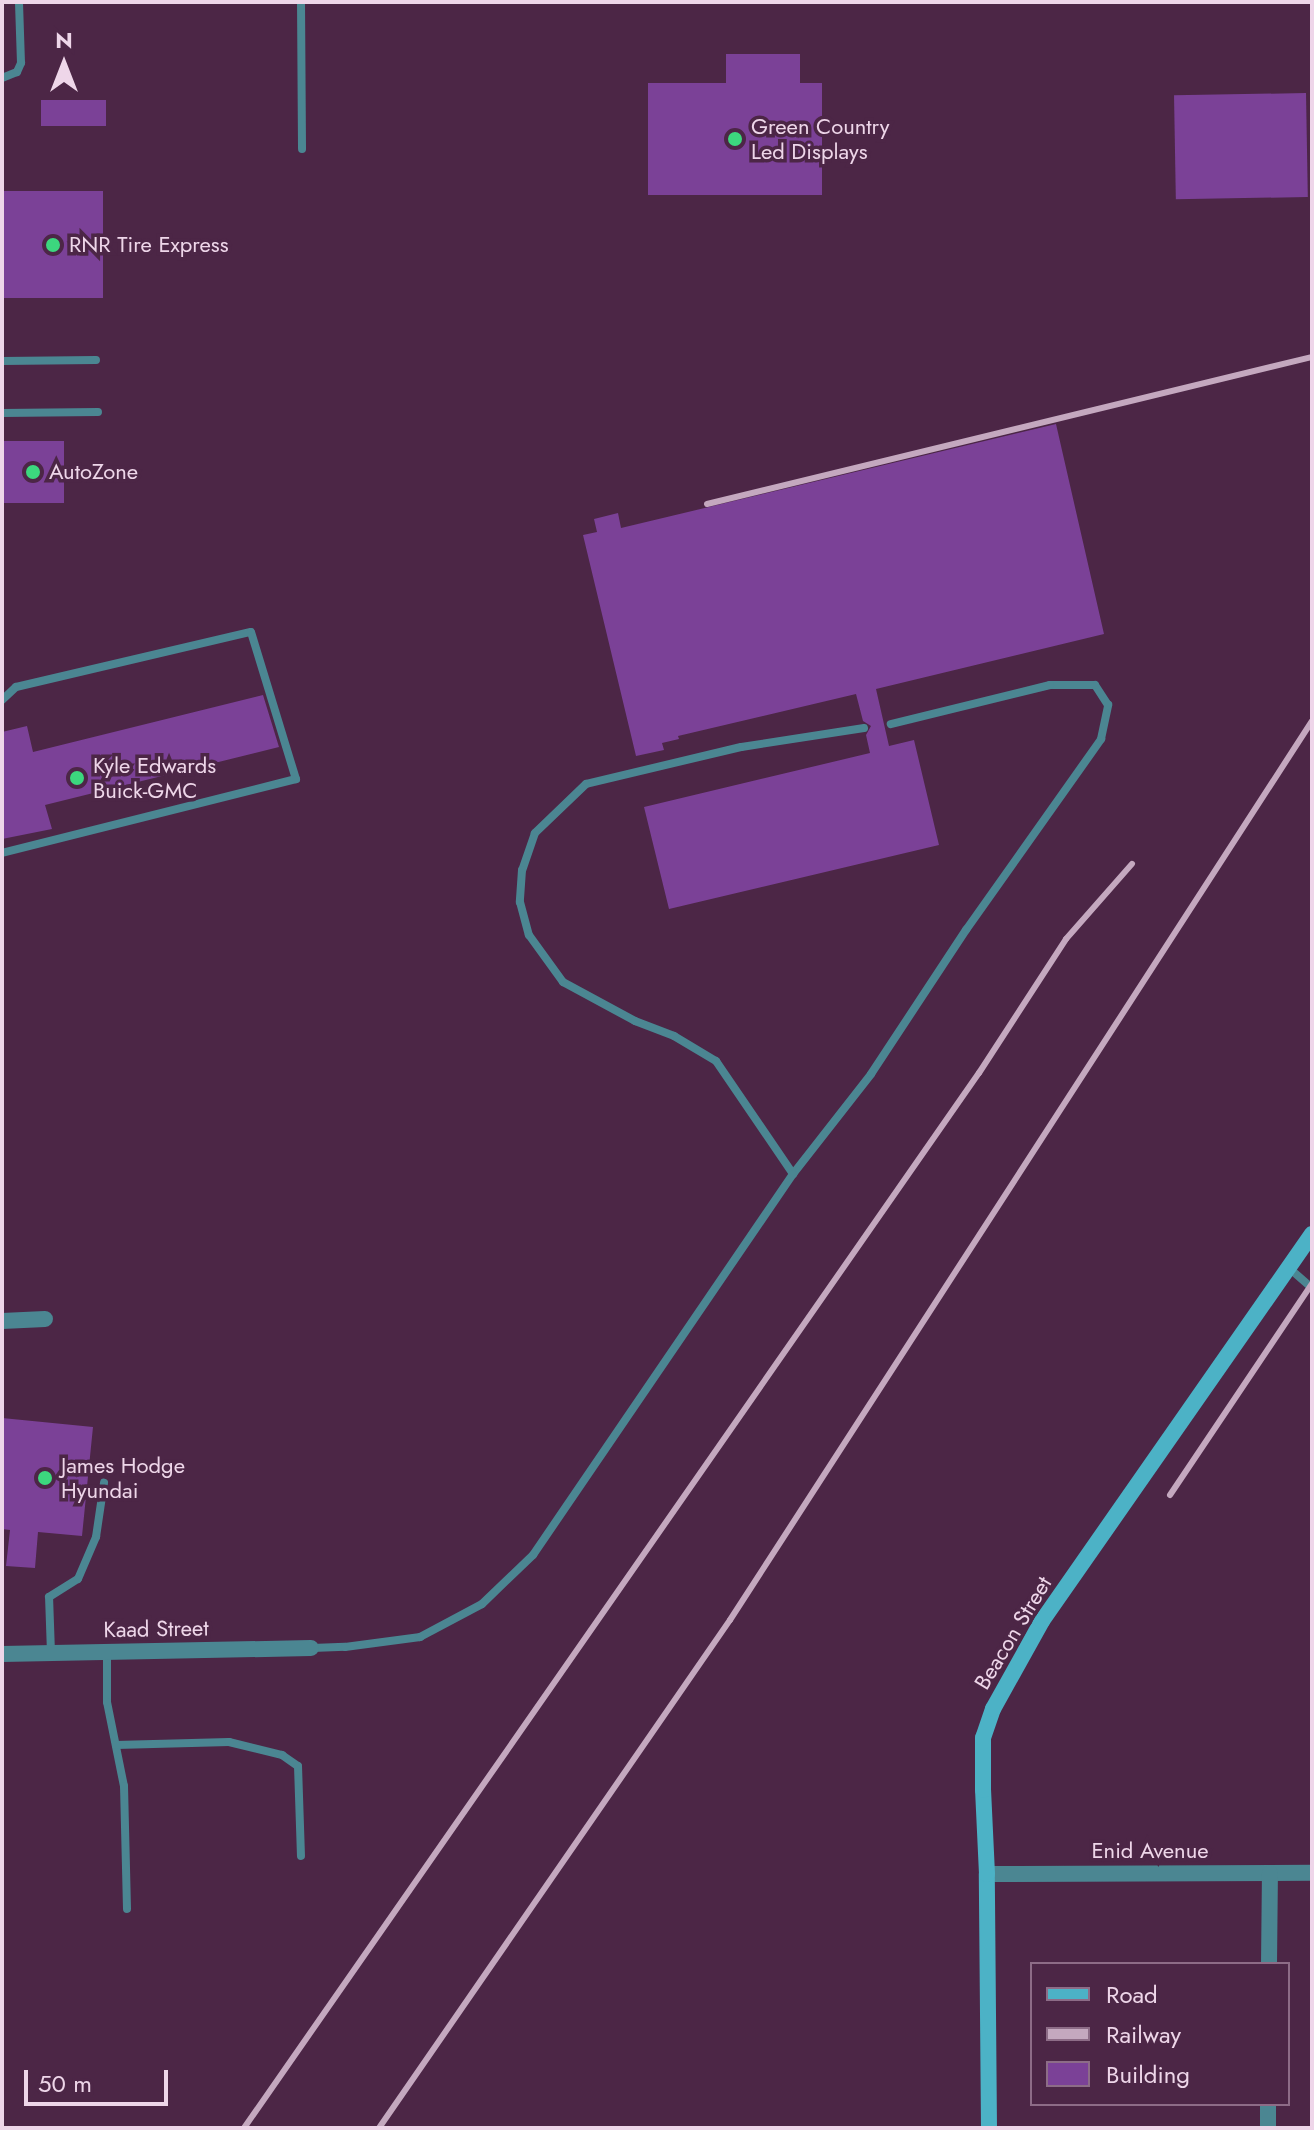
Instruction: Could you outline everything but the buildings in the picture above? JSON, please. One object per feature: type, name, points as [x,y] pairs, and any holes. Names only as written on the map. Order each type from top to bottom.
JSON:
[{"type":"street","name":"Beacon Street","points":[[989,2128],[983,1738],[993,1709],[1042,1621],[1312,1234]]},
{"type":"street","points":[[2,1321],[45,1319]]},
{"type":"street","name":"Kaad Street","points":[[2,1654],[311,1648]]},
{"type":"street","points":[[1269,1962],[1270,1873]]},
{"type":"street","name":"Enid Avenue","points":[[987,1874],[1312,1873]]},
{"type":"street","points":[[1268,2106],[1268,2128]]},
{"type":"lane","points":[[2,78],[17,72],[21,63],[19,2]]},
{"type":"lane","points":[[301,2],[302,149]]},
{"type":"lane","points":[[2,361],[96,360]]},
{"type":"lane","points":[[2,413],[98,412]]},
{"type":"lane","points":[[2,700],[16,687],[251,632],[296,779],[2,853]]},
{"type":"lane","points":[[311,1648],[345,1647],[420,1637],[482,1604],[533,1555],[793,1174],[871,1074],[966,930],[1101,739],[1108,705],[1095,685],[1050,685],[891,724]]},
{"type":"lane","points":[[793,1174],[716,1061],[674,1036],[635,1021],[563,982],[529,935],[520,902],[522,870],[535,833],[586,784],[741,747],[864,728]]},
{"type":"lane","points":[[1289,1267],[1312,1288]]},
{"type":"lane","points":[[51,1653],[49,1597],[78,1579],[96,1537],[104,1483]]},
{"type":"lane","points":[[107,1652],[107,1702],[124,1786],[127,1909]]},
{"type":"lane","points":[[116,1745],[229,1742],[282,1755],[298,1766],[301,1856]]},
{"type":"railway","points":[[707,504],[1312,357]]},
{"type":"railway","points":[[379,2128],[730,1620],[1312,721]]},
{"type":"railway","points":[[244,2128],[979,1073],[1066,939],[1132,864]]},
{"type":"railway","points":[[1170,1495],[1312,1284]]},
{"type":"place","name":"Green Country Led Displays","points":[[735,139]]},
{"type":"place","name":"RNR Tire Express","points":[[53,245]]},
{"type":"place","name":"AutoZone","points":[[33,472]]},
{"type":"place","name":"Kyle Edwards Buick-GMC","points":[[77,778]]},
{"type":"place","name":"James Hodge Hyundai","points":[[45,1478]]}]
